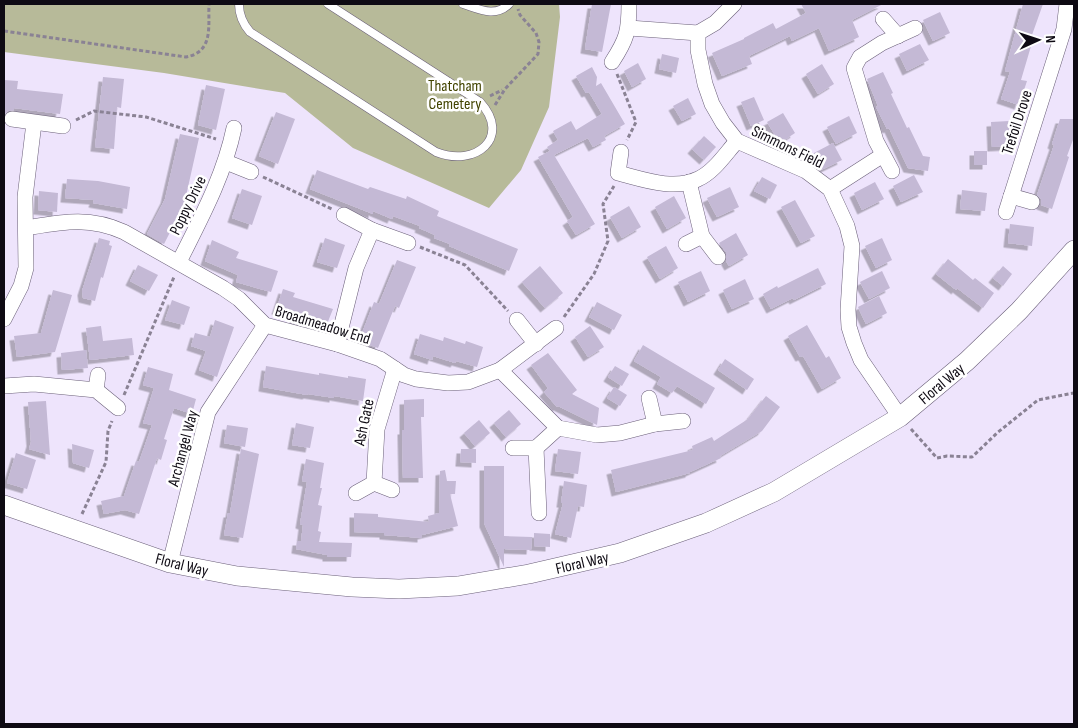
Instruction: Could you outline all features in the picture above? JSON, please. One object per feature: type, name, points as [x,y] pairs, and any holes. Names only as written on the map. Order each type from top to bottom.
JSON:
[{"type":"street","points":[[612,62],[623,45],[629,28],[629,4]]},
{"type":"street","points":[[629,28],[698,33],[715,23],[734,4]]},
{"type":"street","name":"Trefoil Drove","points":[[1006,212],[1069,31],[1067,4]]},
{"type":"street","points":[[883,19],[898,36]]},
{"type":"street","points":[[892,172],[876,141],[854,68],[860,57],[882,43],[915,28]]},
{"type":"street","name":"Simmons Field","points":[[698,33],[698,50],[712,104],[723,123],[737,141],[806,171],[830,188],[847,226],[852,246],[848,310],[849,326],[854,343],[861,360],[900,417]]},
{"type":"street","points":[[12,119],[63,126]]},
{"type":"street","points":[[4,319],[21,286],[26,268],[25,197],[34,122]]},
{"type":"street","name":"Poppy Drive","points":[[179,262],[213,195],[226,162],[234,128]]},
{"type":"street","points":[[621,152],[617,178],[662,183],[689,182],[699,179],[710,170],[737,141]]},
{"type":"street","points":[[830,188],[883,155]]},
{"type":"street","points":[[226,162],[251,172]]},
{"type":"street","points":[[689,182],[702,236],[718,257]]},
{"type":"street","points":[[1011,196],[1032,202]]},
{"type":"street","points":[[344,215],[372,230],[408,242]]},
{"type":"street","name":"Broadmeadow End","points":[[26,228],[72,222],[95,222],[110,225],[179,262],[239,299],[264,325],[337,344],[380,359],[404,375],[416,379],[448,383],[468,382],[500,370],[556,328]]},
{"type":"street","points":[[337,344],[356,268],[372,230]]},
{"type":"street","points":[[686,244],[702,236]]},
{"type":"street","name":"Floral Way","points":[[4,504],[170,564],[237,576],[296,583],[399,589],[458,586],[529,574],[620,553],[706,523],[774,492],[900,417],[967,361],[1019,311],[1074,250]]},
{"type":"street","points":[[517,320],[536,344]]},
{"type":"street","name":"Archangel Way","points":[[170,564],[208,412],[264,325]]},
{"type":"street","name":"Ash Gate","points":[[374,483],[377,429],[394,369]]},
{"type":"street","points":[[500,370],[558,428],[597,435],[620,433],[655,424],[683,421]]},
{"type":"street","points":[[96,390],[98,375]]},
{"type":"street","points":[[4,386],[34,384],[96,390],[118,408]]},
{"type":"street","points":[[649,398],[655,424]]},
{"type":"street","points":[[513,448],[536,448],[558,428]]},
{"type":"street","points":[[536,448],[539,513]]},
{"type":"street","points":[[356,493],[374,483],[392,490]]},
{"type":"lane","points":[[239,4],[245,26],[250,32],[436,152],[459,157],[474,155],[480,152],[488,142],[492,127],[485,107],[476,99],[328,4]]},
{"type":"lane","points":[[463,4],[490,12],[501,10],[508,4]]},
{"type":"path","points":[[4,31],[186,57],[195,56],[207,44],[210,4]]},
{"type":"path","points":[[491,120],[499,97],[538,54],[539,42],[536,33],[520,15],[516,4]]},
{"type":"path","points":[[612,62],[636,122],[621,152]]},
{"type":"path","points":[[63,126],[94,111],[146,117],[231,143]]},
{"type":"path","points":[[251,172],[344,215]]},
{"type":"path","points":[[556,328],[594,274],[608,241],[603,204],[617,178]]},
{"type":"path","points":[[408,242],[466,264],[517,320]]},
{"type":"path","points":[[900,417],[937,458],[947,456],[972,457],[997,433],[1038,400],[1074,393]]},
{"type":"green space","name":"Thatcham Cemetery","points":[[4,4],[559,4],[560,17],[549,107],[521,170],[489,208],[353,148],[285,93],[164,73],[4,52]]},
{"type":"building","points":[[592,4],[611,4],[602,52],[585,49]]},
{"type":"building","points":[[801,4],[883,4],[852,20],[859,37],[829,51],[819,28],[792,41],[790,36],[749,56],[752,64],[722,76],[712,53],[744,39],[773,23],[776,29],[806,13]]},
{"type":"building","points":[[1023,4],[1043,4],[1032,35],[1034,36],[1021,80],[1027,81],[1019,105],[1001,99],[1010,72],[1005,71]]},
{"type":"building","points":[[940,12],[950,33],[933,41],[923,20]]},
{"type":"building","points":[[920,44],[929,60],[907,71],[899,54]]},
{"type":"building","points":[[662,54],[679,58],[676,73],[659,69]]},
{"type":"building","points":[[638,63],[646,79],[632,87],[624,71]]},
{"type":"building","points":[[822,64],[834,84],[818,94],[806,74]]},
{"type":"building","points":[[592,67],[597,77],[596,86],[601,83],[625,124],[604,136],[606,140],[593,147],[588,138],[554,155],[595,224],[576,235],[567,221],[573,217],[538,157],[550,151],[547,147],[558,140],[553,131],[571,121],[576,130],[602,114],[589,92],[586,93],[576,76]]},
{"type":"building","points":[[883,72],[907,128],[909,127],[923,156],[930,157],[928,171],[908,168],[889,128],[887,129],[876,107],[878,106],[867,79]]},
{"type":"building","points":[[103,77],[124,79],[121,108],[117,107],[114,149],[95,147]]},
{"type":"building","points":[[4,80],[18,81],[17,89],[63,94],[60,114],[14,108],[14,110],[8,111],[4,115]]},
{"type":"building","points":[[206,85],[225,89],[216,130],[198,125]]},
{"type":"building","points":[[754,97],[764,120],[751,126],[741,102]]},
{"type":"building","points":[[688,98],[696,114],[682,121],[673,106]]},
{"type":"building","points":[[276,112],[295,119],[278,164],[259,156]]},
{"type":"building","points":[[783,113],[795,133],[780,143],[767,122]]},
{"type":"building","points":[[849,116],[857,133],[836,144],[827,127]]},
{"type":"building","points":[[1060,119],[1074,119],[1074,137],[1052,209],[1041,205],[1041,199],[1037,195],[1054,145],[1052,144]]},
{"type":"building","points":[[1009,121],[1010,146],[992,147],[991,122]]},
{"type":"building","points":[[180,134],[199,138],[184,205],[164,244],[147,234],[165,199]]},
{"type":"building","points":[[704,136],[716,147],[704,160],[692,149]]},
{"type":"building","points":[[833,143],[842,160],[821,170],[812,154]]},
{"type":"building","points":[[974,151],[987,151],[987,165],[974,165]]},
{"type":"building","points":[[317,170],[368,189],[370,187],[406,199],[407,196],[439,211],[437,216],[518,249],[509,271],[449,246],[450,244],[434,238],[435,235],[419,228],[420,226],[393,216],[392,219],[373,211],[373,214],[310,189]]},
{"type":"building","points":[[914,175],[923,192],[901,202],[893,186]]},
{"type":"building","points":[[762,177],[777,185],[770,199],[754,191]]},
{"type":"building","points":[[67,179],[98,181],[130,187],[127,209],[93,203],[94,200],[65,198]]},
{"type":"building","points":[[875,182],[884,199],[862,210],[854,193]]},
{"type":"building","points":[[730,187],[739,207],[717,217],[707,198]]},
{"type":"building","points":[[242,189],[262,196],[252,225],[232,218]]},
{"type":"building","points":[[962,190],[987,193],[985,211],[960,209]]},
{"type":"building","points":[[39,191],[58,193],[57,212],[38,210]]},
{"type":"building","points":[[674,196],[686,218],[667,229],[655,207]]},
{"type":"building","points":[[795,200],[815,236],[801,243],[781,207]]},
{"type":"building","points":[[629,206],[641,227],[622,238],[610,217]]},
{"type":"building","points":[[1010,224],[1034,227],[1032,246],[1008,243]]},
{"type":"building","points":[[736,233],[748,255],[729,266],[726,261],[726,252],[719,243]]},
{"type":"building","points":[[99,238],[110,241],[109,245],[112,246],[95,301],[83,298],[82,291]]},
{"type":"building","points":[[325,238],[345,245],[337,268],[317,262]]},
{"type":"building","points":[[882,238],[892,260],[876,268],[865,246]]},
{"type":"building","points":[[212,240],[239,252],[236,258],[278,271],[271,292],[236,282],[238,275],[205,261]]},
{"type":"building","points":[[666,246],[678,268],[660,279],[647,257]]},
{"type":"building","points":[[948,259],[973,280],[975,278],[994,293],[983,308],[936,274]]},
{"type":"building","points":[[397,260],[416,267],[399,308],[395,306],[378,348],[359,341],[374,302],[379,304]]},
{"type":"building","points":[[138,265],[158,275],[149,291],[130,281]]},
{"type":"building","points":[[540,266],[563,293],[545,308],[522,282]]},
{"type":"building","points":[[1003,266],[1012,274],[1003,286],[993,278]]},
{"type":"building","points":[[818,268],[826,284],[771,309],[763,294]]},
{"type":"building","points":[[701,271],[710,291],[688,302],[678,282]]},
{"type":"building","points":[[882,271],[890,288],[869,299],[860,282]]},
{"type":"building","points":[[745,279],[754,299],[732,309],[723,290]]},
{"type":"building","points":[[283,289],[295,293],[293,297],[333,309],[325,329],[293,320],[295,317],[276,310]]},
{"type":"building","points":[[53,290],[72,295],[55,352],[17,357],[14,336],[41,333]]},
{"type":"building","points":[[879,296],[887,313],[866,324],[858,307]]},
{"type":"building","points":[[172,300],[190,307],[184,325],[165,320]]},
{"type":"building","points":[[597,302],[622,315],[614,330],[589,317]]},
{"type":"building","points":[[215,320],[234,327],[217,377],[199,370],[206,351],[191,346],[195,333],[210,337]]},
{"type":"building","points":[[807,325],[826,358],[829,356],[841,378],[822,389],[803,356],[800,357],[788,336]]},
{"type":"building","points":[[101,326],[103,341],[132,338],[134,355],[90,360],[86,328]]},
{"type":"building","points":[[590,326],[604,347],[588,357],[575,337]]},
{"type":"building","points":[[420,334],[443,341],[444,337],[465,344],[466,341],[483,347],[477,367],[433,356],[432,360],[414,354]]},
{"type":"building","points":[[643,345],[715,388],[706,404],[677,386],[672,393],[657,384],[661,377],[634,361]]},
{"type":"building","points":[[86,350],[88,368],[62,370],[61,353]]},
{"type":"building","points":[[548,353],[577,390],[572,394],[599,408],[597,425],[557,407],[544,392],[548,388],[531,365]]},
{"type":"building","points":[[725,359],[754,379],[747,390],[718,370]]},
{"type":"building","points":[[266,366],[319,375],[319,373],[366,379],[363,401],[334,396],[334,398],[307,395],[263,387]]},
{"type":"building","points":[[615,366],[629,374],[622,386],[608,377]]},
{"type":"building","points":[[148,367],[173,374],[169,390],[196,399],[192,414],[174,408],[164,439],[167,440],[161,460],[157,458],[139,514],[125,510],[104,514],[101,501],[124,496],[136,461],[139,462],[152,425],[143,423],[154,388],[143,385]]},
{"type":"building","points":[[614,387],[627,395],[620,406],[607,398]]},
{"type":"building","points":[[766,396],[780,407],[762,431],[720,456],[721,458],[690,473],[616,492],[611,470],[693,450],[692,446],[712,437],[714,441],[748,419]]},
{"type":"building","points":[[424,399],[424,417],[421,417],[423,478],[403,478],[402,430],[404,430],[404,400]]},
{"type":"building","points":[[46,401],[50,455],[29,449],[31,442],[28,402]]},
{"type":"building","points":[[509,410],[521,424],[506,437],[494,423]]},
{"type":"building","points":[[479,420],[490,433],[475,446],[464,433]]},
{"type":"building","points":[[296,423],[314,427],[310,448],[292,445]]},
{"type":"building","points":[[227,425],[248,428],[245,447],[224,443]]},
{"type":"building","points":[[72,444],[94,450],[89,468],[73,463]]},
{"type":"building","points":[[241,449],[259,454],[243,538],[224,535],[228,513],[230,513]]},
{"type":"building","points":[[461,449],[476,449],[476,463],[460,462]]},
{"type":"building","points":[[558,449],[581,452],[578,474],[555,471]]},
{"type":"building","points":[[16,453],[36,460],[27,489],[7,483]]},
{"type":"building","points":[[306,459],[324,463],[320,488],[322,488],[318,505],[322,506],[318,531],[321,532],[319,542],[352,543],[351,557],[327,557],[327,555],[296,549],[297,541],[301,541],[303,525],[300,524],[307,482],[302,481]]},
{"type":"building","points":[[484,466],[504,466],[504,536],[532,537],[531,550],[504,549],[504,567],[484,523]]},
{"type":"building","points":[[445,470],[447,481],[456,481],[455,494],[450,494],[458,526],[422,535],[422,538],[384,535],[384,533],[354,532],[354,513],[378,514],[378,517],[429,522],[428,516],[439,513],[440,471]]},
{"type":"building","points":[[564,481],[587,485],[584,507],[578,506],[571,538],[555,534],[563,503],[561,503]]},
{"type":"building","points":[[534,533],[550,534],[550,547],[534,546]]}]
